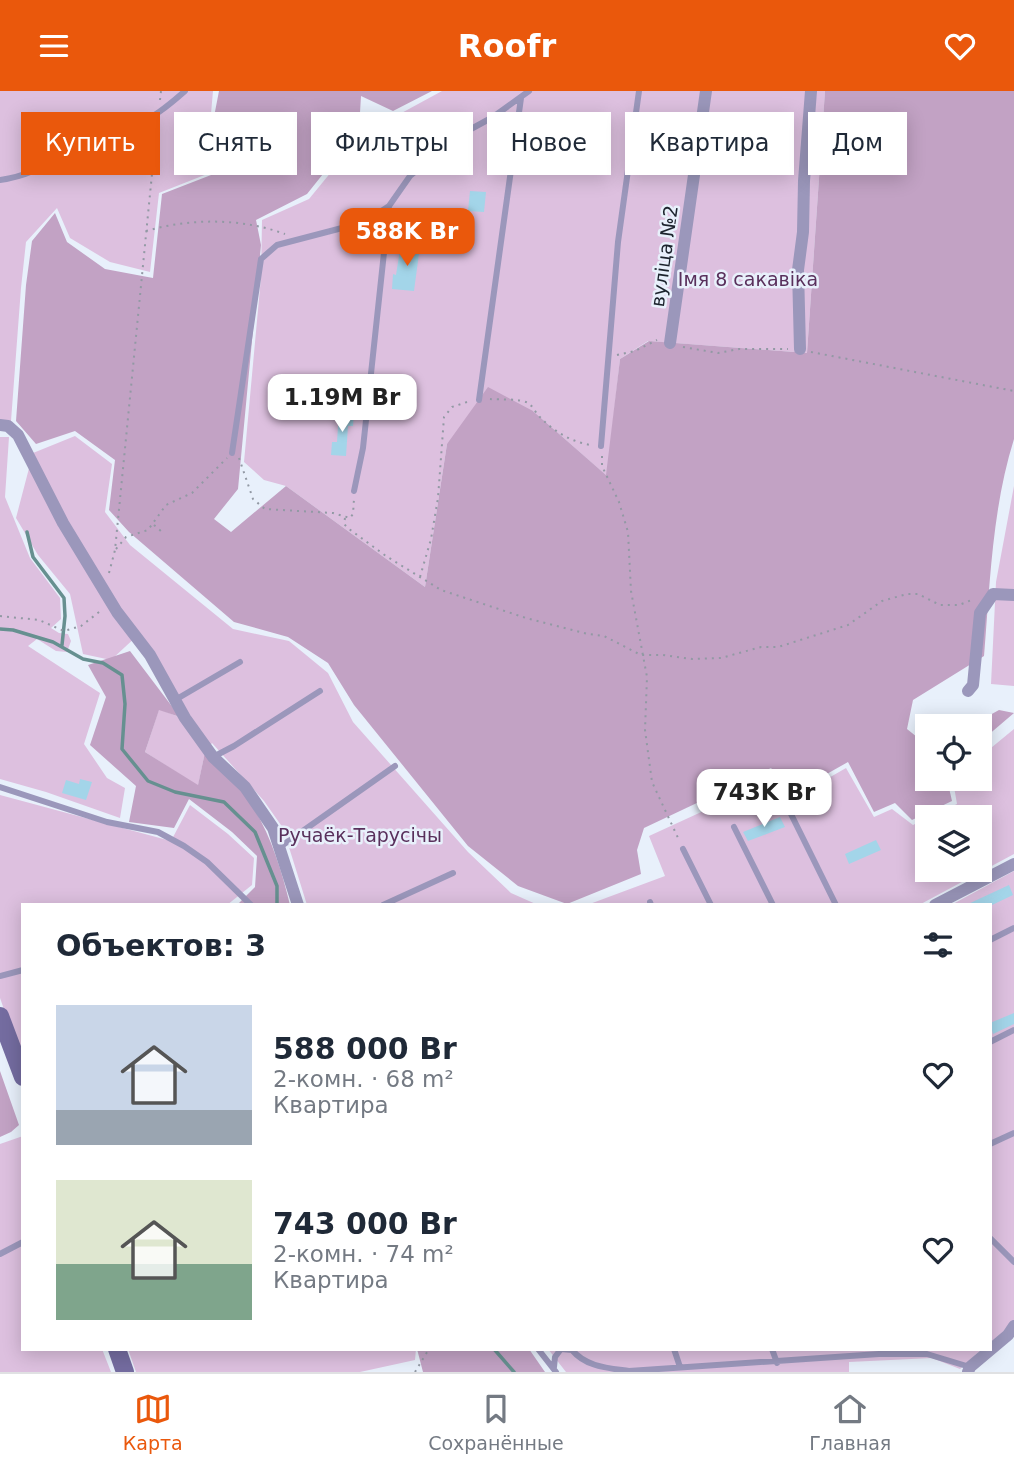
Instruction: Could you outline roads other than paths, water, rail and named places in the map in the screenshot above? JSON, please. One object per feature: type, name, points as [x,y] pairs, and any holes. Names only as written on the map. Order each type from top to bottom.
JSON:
[{"type":"street","name":"вуліца №2","points":[[670,343],[706,91]]},
{"type":"street","points":[[800,349],[798,270],[803,232],[811,91]]},
{"type":"street","points":[[0,425],[8,426],[18,435],[62,523],[213,757],[245,787],[273,828],[297,903]]},
{"type":"street","points":[[968,691],[973,684],[981,613],[993,594],[1014,595]]},
{"type":"street","points":[[940,903],[1014,864]]},
{"type":"street","points":[[0,1016],[21,1072]]},
{"type":"street","points":[[992,1349],[1014,1326]]},
{"type":"street","points":[[118,1351],[125,1372]]},
{"type":"street","points":[[969,1369],[990,1351]]},
{"type":"lane","points":[[0,180],[16,178],[45,167],[82,146],[133,127],[158,114],[185,91]]},
{"type":"lane","points":[[232,453],[261,259],[276,245],[365,222],[389,206],[410,176],[460,135],[528,91]]},
{"type":"lane","points":[[601,446],[618,242],[639,91]]},
{"type":"lane","points":[[479,400],[521,98]]},
{"type":"lane","points":[[354,491],[363,448],[389,206]]},
{"type":"lane","points":[[175,700],[240,662]]},
{"type":"lane","points":[[213,757],[320,691]]},
{"type":"lane","points":[[280,847],[395,765]]},
{"type":"lane","points":[[0,787],[107,822],[158,832],[207,862],[249,903]]},
{"type":"lane","points":[[786,804],[835,903]]},
{"type":"lane","points":[[734,827],[773,903]]},
{"type":"lane","points":[[683,849],[710,903]]},
{"type":"lane","points":[[387,903],[453,873]]},
{"type":"lane","points":[[992,939],[1014,928]]},
{"type":"lane","points":[[0,976],[21,971]]},
{"type":"lane","points":[[992,1041],[1014,1030]]},
{"type":"lane","points":[[992,1143],[1014,1133]]},
{"type":"lane","points":[[992,1240],[1014,1262]]},
{"type":"lane","points":[[0,1254],[21,1243]]},
{"type":"lane","points":[[540,1351],[555,1370]]},
{"type":"lane","points":[[555,1370],[555,1357],[560,1351]]},
{"type":"lane","points":[[573,1351],[578,1358],[601,1368],[629,1370],[777,1363],[878,1352],[927,1354],[969,1369]]},
{"type":"lane","points":[[675,1351],[680,1367]]},
{"type":"lane","points":[[773,1351],[777,1363]]},
{"type":"waterway","points":[[27,532],[33,557],[64,598],[62,645]]},
{"type":"waterway","points":[[0,629],[13,630],[53,642],[83,659],[103,663],[122,675],[125,704],[122,749],[148,781],[175,792],[224,802],[255,832],[277,886],[277,903]]},
{"type":"waterway","points":[[496,1351],[514,1372]]},
{"type":"park label","name":"Імя 8 сакавіка","points":[[748,279]]},
{"type":"park label","name":"Ручаёк-Тарусічы","points":[[360,835]]}]
